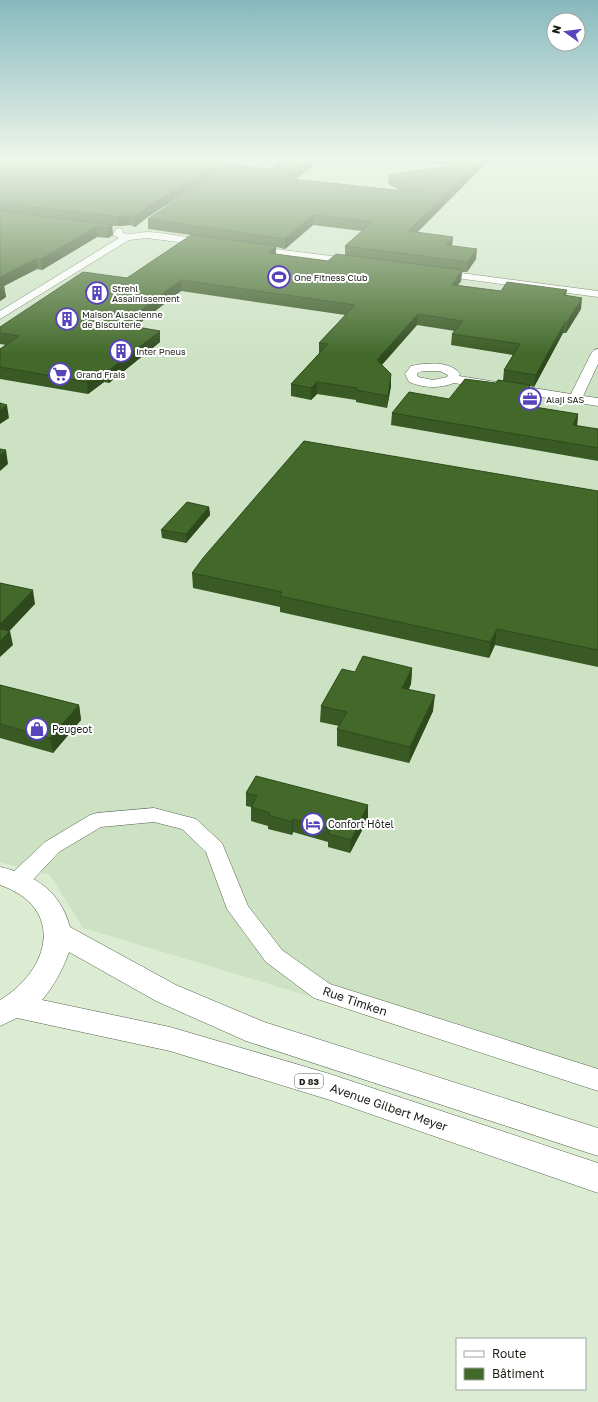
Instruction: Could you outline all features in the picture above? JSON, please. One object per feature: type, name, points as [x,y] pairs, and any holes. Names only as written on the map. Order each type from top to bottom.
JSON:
[{"type":"main road","name":"Avenue Gilbert Meyer","points":[[7,1010],[34,990],[48,972],[56,952],[58,933],[56,921],[42,898],[9,879]]},
{"type":"main road","points":[[58,933],[166,993],[256,1032],[598,1142]]},
{"type":"main road","name":"Avenue Gilbert Meyer","points":[[7,1010],[170,1039],[330,1087],[598,1178]]},
{"type":"street","points":[[0,316],[113,245],[119,233],[139,237],[144,230],[218,244]]},
{"type":"street","points":[[241,247],[363,263]]},
{"type":"street","points":[[424,271],[598,294]]},
{"type":"street","points":[[575,398],[598,352]]},
{"type":"street","points":[[453,379],[598,402]]},
{"type":"street","name":"Rue Timken","points":[[9,879],[52,847],[97,820],[154,815],[189,824],[215,848],[238,909],[274,956],[322,991],[598,1080]]},
{"type":"shaded area","points":[[0,223],[598,223],[598,1083],[83,928],[50,875],[0,862]]},
{"type":"building","points":[[0,223],[99,223],[112,225],[107,228],[96,227],[41,259],[36,259],[0,277]]},
{"type":"building","points":[[178,223],[303,223],[285,239]]},
{"type":"building","points":[[370,223],[416,223],[408,231],[453,237],[446,245],[477,249],[468,262],[345,246]]},
{"type":"building","points":[[191,235],[276,246],[268,253],[328,261],[336,254],[462,270],[452,285],[501,291],[507,282],[567,290],[564,295],[582,298],[567,322],[565,322],[536,375],[504,370],[520,344],[452,334],[463,321],[418,314],[377,360],[391,374],[388,396],[356,390],[357,388],[317,382],[311,388],[291,384],[328,344],[319,343],[355,305],[181,280],[136,314],[141,314],[126,325],[160,331],[108,371],[103,370],[87,382],[0,367],[0,349],[19,336],[0,333],[0,327],[83,272],[127,278]]},
{"type":"building","points":[[465,379],[496,383],[498,380],[530,385],[528,389],[533,390],[522,405],[578,414],[573,425],[598,429],[598,448],[392,413],[409,392],[449,399]]},
{"type":"building","points":[[0,403],[7,405],[0,410]]},
{"type":"building","points":[[304,441],[598,491],[598,650],[497,629],[490,642],[280,596],[282,592],[192,573],[203,558]]},
{"type":"building","points":[[0,449],[6,450],[0,455]]},
{"type":"building","points":[[187,502],[209,507],[186,534],[161,530]]},
{"type":"building","points":[[0,583],[33,590],[0,624]]},
{"type":"building","points":[[0,629],[10,631],[0,641]]},
{"type":"building","points":[[363,656],[412,668],[402,688],[435,695],[410,747],[337,729],[347,712],[321,706],[342,669],[355,672]]},
{"type":"building","points":[[0,685],[79,705],[50,738],[0,724]]},
{"type":"building","points":[[256,776],[368,805],[351,840],[328,834],[331,829],[293,819],[292,822],[268,815],[270,813],[251,807],[257,796],[246,793]]},
{"type":"place","name":"One Fitness Club","points":[[279,277]]},
{"type":"place","name":"Strehl Assainissement","points":[[97,293]]},
{"type":"place","name":"Maison Alsacienne de Biscuiterie","points":[[67,319]]},
{"type":"place","name":"Inter Pneus","points":[[121,351]]},
{"type":"place","name":"Grand Frais","points":[[60,374]]},
{"type":"place","name":"Alaji SAS","points":[[530,399]]},
{"type":"place","name":"Peugeot","points":[[37,729]]},
{"type":"place","name":"Confort Hôtel","points":[[313,824]]}]
